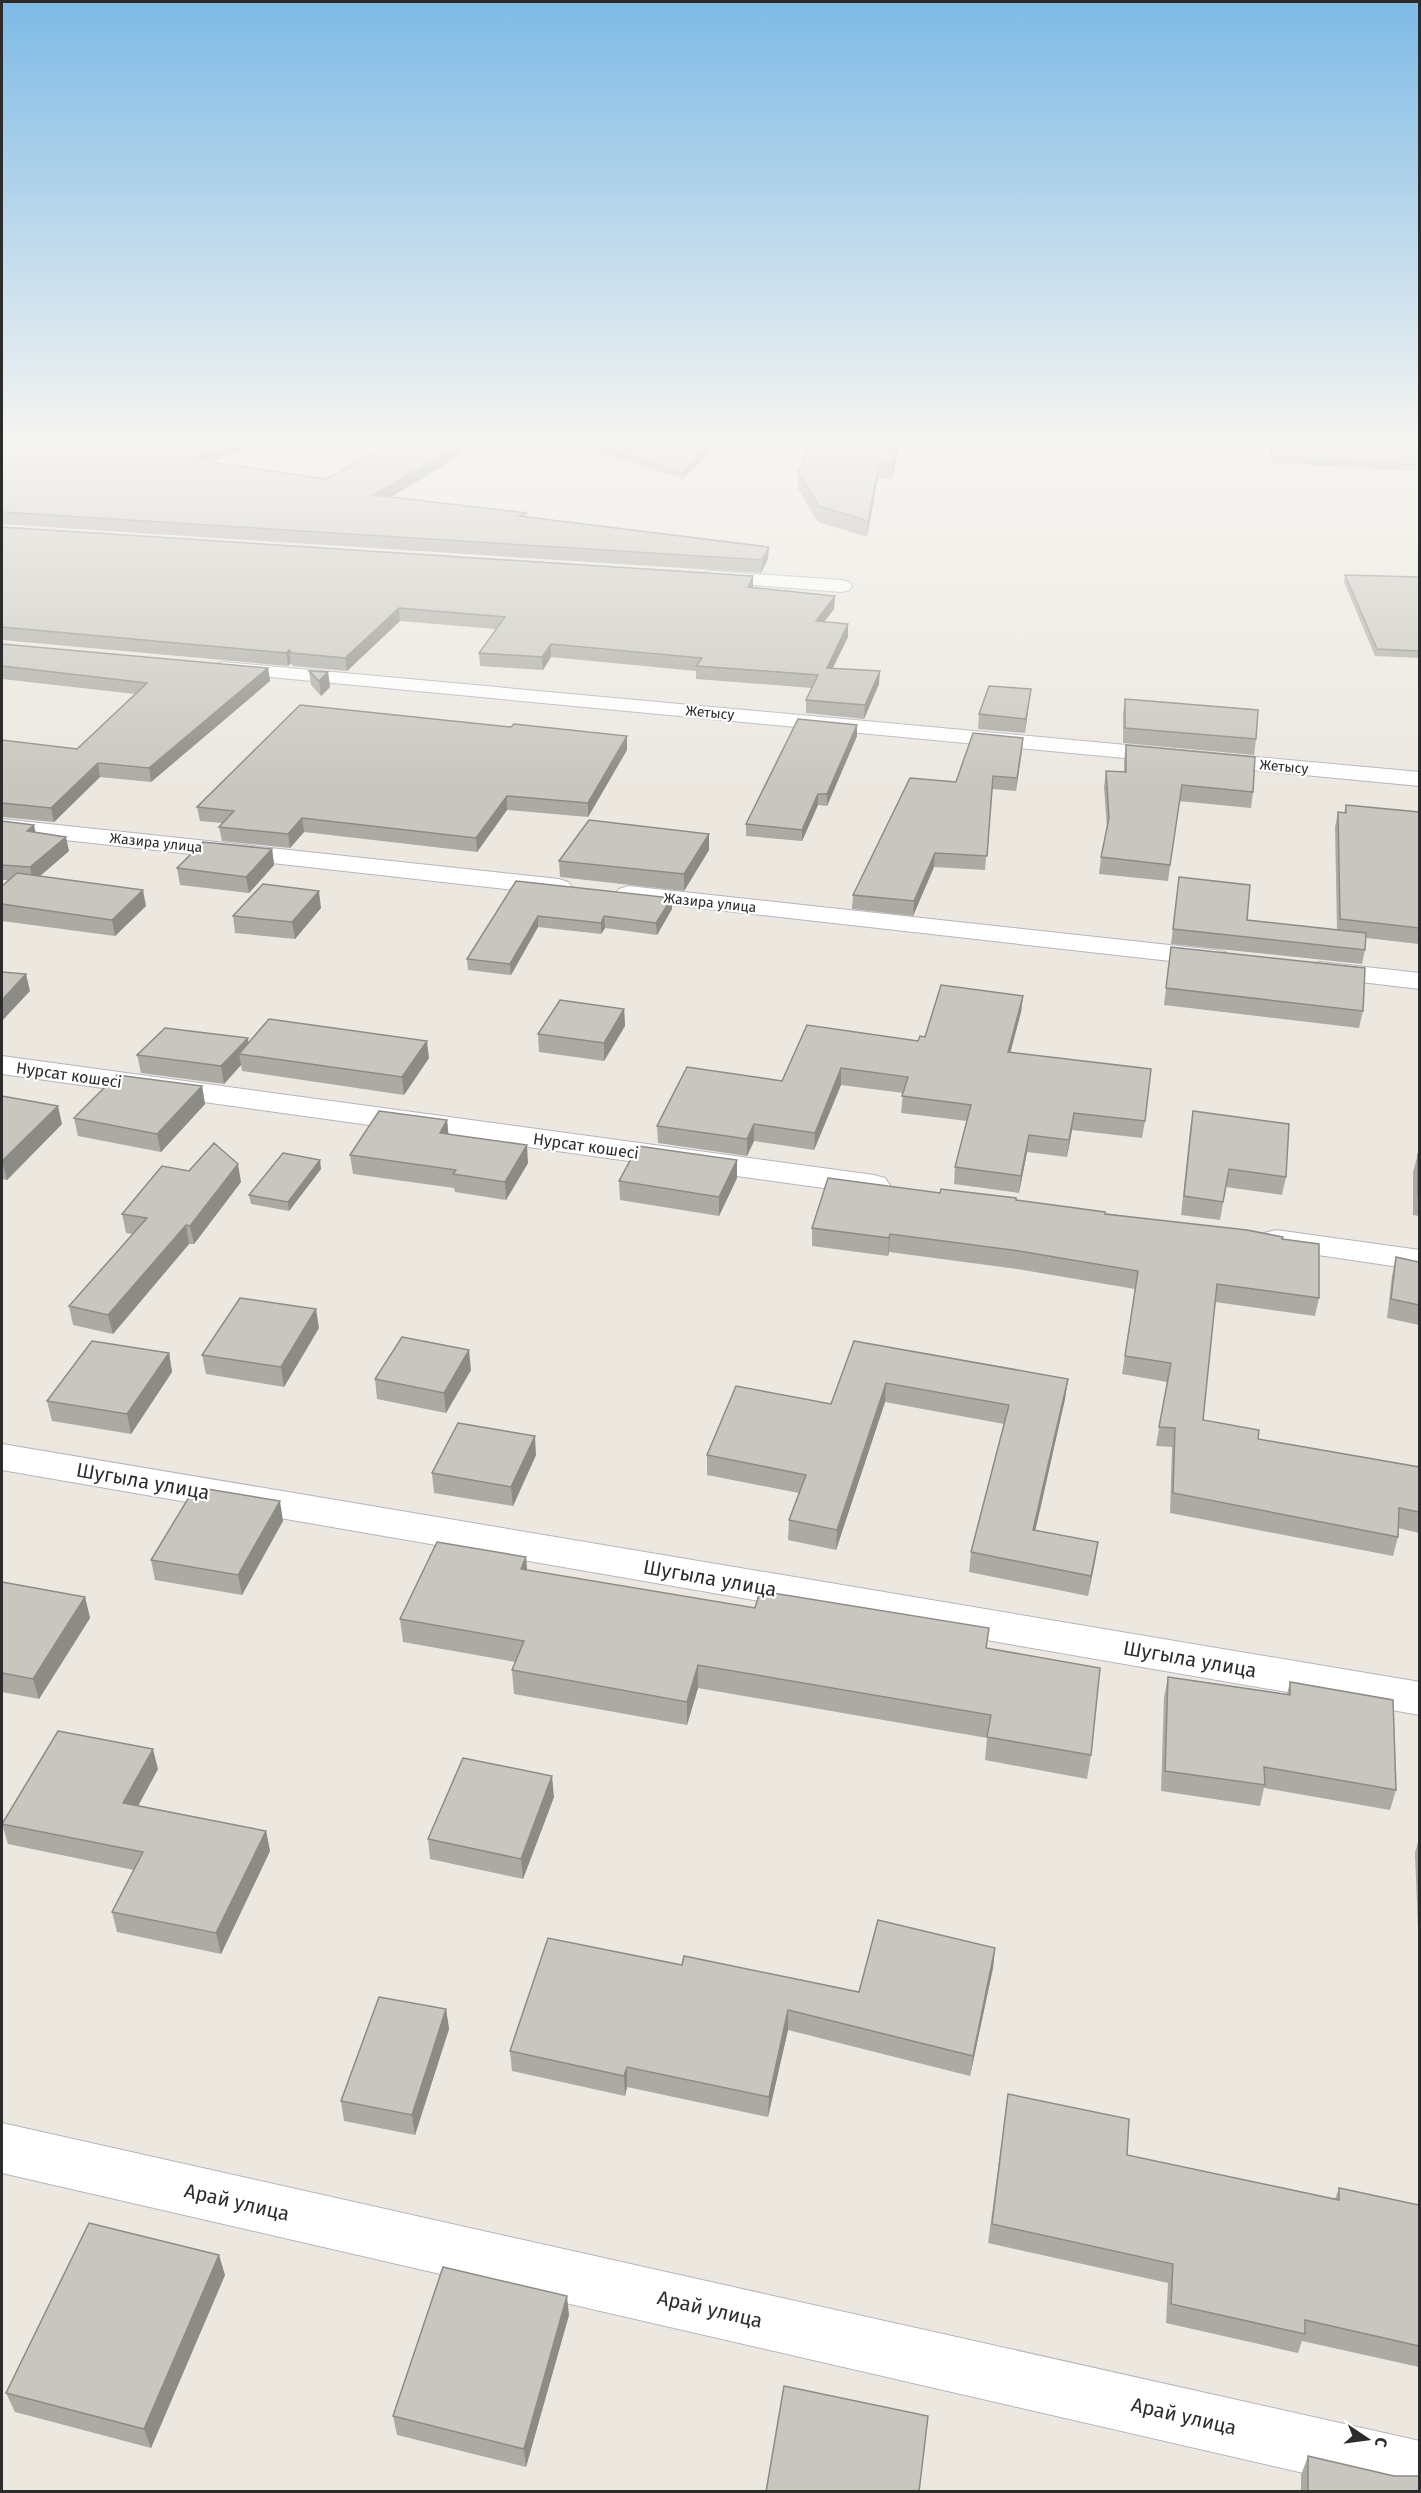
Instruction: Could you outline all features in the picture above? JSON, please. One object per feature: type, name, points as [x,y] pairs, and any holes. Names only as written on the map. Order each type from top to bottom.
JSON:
[{"type":"street","points":[[688,576],[842,586]]},
{"type":"street","name":"Жетысу","points":[[204,667],[1419,779]]},
{"type":"street","name":"Жазира улица","points":[[2,826],[1241,961]]},
{"type":"street","points":[[1300,968],[1419,981]]},
{"type":"street","name":"Нурсат кошесi","points":[[2,1065],[900,1189]]},
{"type":"street","points":[[1242,1236],[1419,1260]]},
{"type":"street","name":"Шугыла улица","points":[[2,1457],[1419,1699]]},
{"type":"street","name":"Арай улица","points":[[2,2148],[1419,2470]]},
{"type":"building","points":[[2,555],[436,555],[753,576],[748,587],[835,596],[816,621],[848,624],[827,668],[880,671],[865,705],[806,700],[818,675],[696,666],[702,658],[551,644],[542,657],[479,653],[505,617],[399,608],[345,658],[292,653],[289,650],[286,653],[2,627]]},
{"type":"building","points":[[688,555],[765,555],[762,560]]},
{"type":"building","points":[[1345,575],[1419,577],[1419,651],[1377,649]]},
{"type":"building","points":[[2,644],[268,668],[149,768],[98,763],[51,808],[2,803],[2,740],[77,749],[147,683],[2,666]]},
{"type":"building","points":[[309,671],[328,672],[319,681]]},
{"type":"building","points":[[989,686],[1031,689],[1026,719],[979,714]]},
{"type":"building","points":[[1125,699],[1258,710],[1256,739],[1125,728]]},
{"type":"building","points":[[300,705],[511,727],[514,724],[627,736],[588,803],[507,796],[476,838],[302,818],[288,834],[219,827],[234,811],[197,807]]},
{"type":"building","points":[[798,719],[857,725],[827,794],[818,794],[802,830],[746,824]]},
{"type":"building","points":[[973,733],[1023,738],[1017,778],[993,776],[987,856],[935,853],[914,901],[853,895],[910,778],[956,782]]},
{"type":"building","points":[[1126,745],[1255,757],[1253,792],[1182,785],[1170,865],[1101,857],[1109,818],[1106,771],[1126,772]]},
{"type":"building","points":[[1346,805],[1419,812],[1419,928],[1340,919],[1338,812],[1346,813]]},
{"type":"building","points":[[589,820],[709,834],[684,874],[559,861]]},
{"type":"building","points":[[2,821],[34,825],[27,831],[66,837],[30,867],[2,865]]},
{"type":"building","points":[[203,842],[272,849],[246,877],[177,868]]},
{"type":"building","points":[[17,873],[143,890],[112,920],[2,904],[2,886]]},
{"type":"building","points":[[1179,877],[1250,885],[1247,920],[1366,933],[1365,950],[1173,929]]},
{"type":"building","points":[[516,881],[672,898],[656,923],[604,916],[601,923],[538,916],[510,964],[467,959]]},
{"type":"building","points":[[263,884],[319,891],[292,922],[233,916]]},
{"type":"building","points":[[1171,947],[1365,968],[1363,1011],[1166,988]]},
{"type":"building","points":[[2,972],[26,974],[2,1000]]},
{"type":"building","points":[[941,985],[1023,996],[1008,1052],[1151,1069],[1145,1121],[1074,1113],[1069,1140],[1029,1135],[1021,1176],[955,1167],[971,1105],[902,1096],[908,1077],[841,1068],[815,1133],[754,1124],[747,1139],[657,1126],[687,1067],[782,1081],[807,1025],[918,1041],[920,1036],[925,1037]]},
{"type":"building","points":[[560,1000],[624,1009],[604,1043],[538,1034]]},
{"type":"building","points":[[269,1019],[427,1041],[402,1077],[239,1054]]},
{"type":"building","points":[[165,1028],[248,1038],[221,1066],[137,1055]]},
{"type":"building","points":[[117,1075],[202,1086],[157,1134],[74,1118]]},
{"type":"building","points":[[2,1096],[58,1106],[2,1161]]},
{"type":"building","points":[[379,1111],[447,1120],[440,1133],[527,1145],[505,1182],[453,1174],[456,1170],[350,1155]]},
{"type":"building","points":[[1193,1111],[1289,1124],[1286,1177],[1229,1169],[1223,1202],[1184,1196]]},
{"type":"building","points":[[214,1143],[238,1164],[190,1226],[186,1225],[108,1315],[69,1306],[147,1218],[122,1214],[162,1166],[189,1171]]},
{"type":"building","points":[[638,1146],[737,1160],[719,1197],[619,1181]]},
{"type":"building","points":[[283,1153],[320,1160],[288,1202],[249,1195]]},
{"type":"building","points":[[1419,1154],[1419,1196],[1418,1196]]},
{"type":"building","points":[[828,1178],[940,1193],[941,1189],[1016,1198],[1016,1200],[1105,1212],[1105,1214],[1247,1230],[1283,1237],[1282,1239],[1319,1244],[1319,1298],[1217,1284],[1203,1420],[1259,1430],[1258,1439],[1419,1467],[1419,1512],[1399,1508],[1398,1537],[1173,1493],[1175,1428],[1159,1427],[1171,1363],[1125,1356],[1138,1271],[1019,1251],[890,1234],[889,1238],[812,1228]]},
{"type":"building","points":[[1396,1257],[1419,1262],[1419,1305],[1391,1299]]},
{"type":"building","points":[[240,1298],[316,1309],[281,1367],[202,1355]]},
{"type":"building","points":[[402,1337],[469,1350],[444,1393],[375,1379]]},
{"type":"building","points":[[92,1341],[169,1353],[127,1414],[47,1401]]},
{"type":"building","points":[[854,1341],[1068,1379],[1033,1530],[1098,1542],[1091,1576],[971,1552],[1009,1405],[886,1383],[837,1530],[789,1520],[806,1475],[707,1455],[736,1386],[831,1404]]},
{"type":"building","points":[[458,1423],[535,1436],[511,1487],[432,1473]]},
{"type":"building","points":[[195,1487],[280,1501],[238,1575],[151,1560]]},
{"type":"building","points":[[437,1542],[526,1557],[521,1569],[755,1608],[760,1591],[989,1628],[986,1648],[1100,1668],[1091,1755],[987,1737],[991,1715],[698,1665],[687,1702],[512,1670],[524,1641],[400,1619]]},
{"type":"building","points":[[2,1582],[85,1597],[33,1679],[2,1673]]},
{"type":"building","points":[[1168,1677],[1290,1695],[1290,1682],[1393,1700],[1396,1790],[1264,1767],[1265,1785],[1165,1771]]},
{"type":"building","points":[[58,1731],[153,1749],[123,1803],[266,1831],[216,1933],[112,1912],[143,1852],[2,1824]]},
{"type":"building","points":[[463,1758],[552,1776],[521,1859],[428,1839]]},
{"type":"building","points":[[878,1920],[995,1948],[973,2056],[788,2010],[769,2097],[627,2067],[624,2076],[510,2051],[548,1938],[682,1965],[684,1956],[859,1992]]},
{"type":"building","points":[[379,1997],[446,2009],[412,2115],[341,2101]]},
{"type":"building","points":[[1008,2094],[1129,2119],[1127,2155],[1339,2200],[1339,2188],[1419,2205],[1419,2346],[1305,2320],[1305,2334],[1171,2304],[1173,2264],[992,2224]]},
{"type":"building","points":[[89,2223],[219,2255],[144,2429],[6,2393]]},
{"type":"building","points":[[443,2267],[567,2296],[524,2449],[393,2416]]},
{"type":"building","points":[[784,2386],[928,2416],[919,2492],[766,2492]]},
{"type":"building","points":[[1308,2456],[1394,2476],[1419,2476],[1419,2492],[1308,2492]]}]
